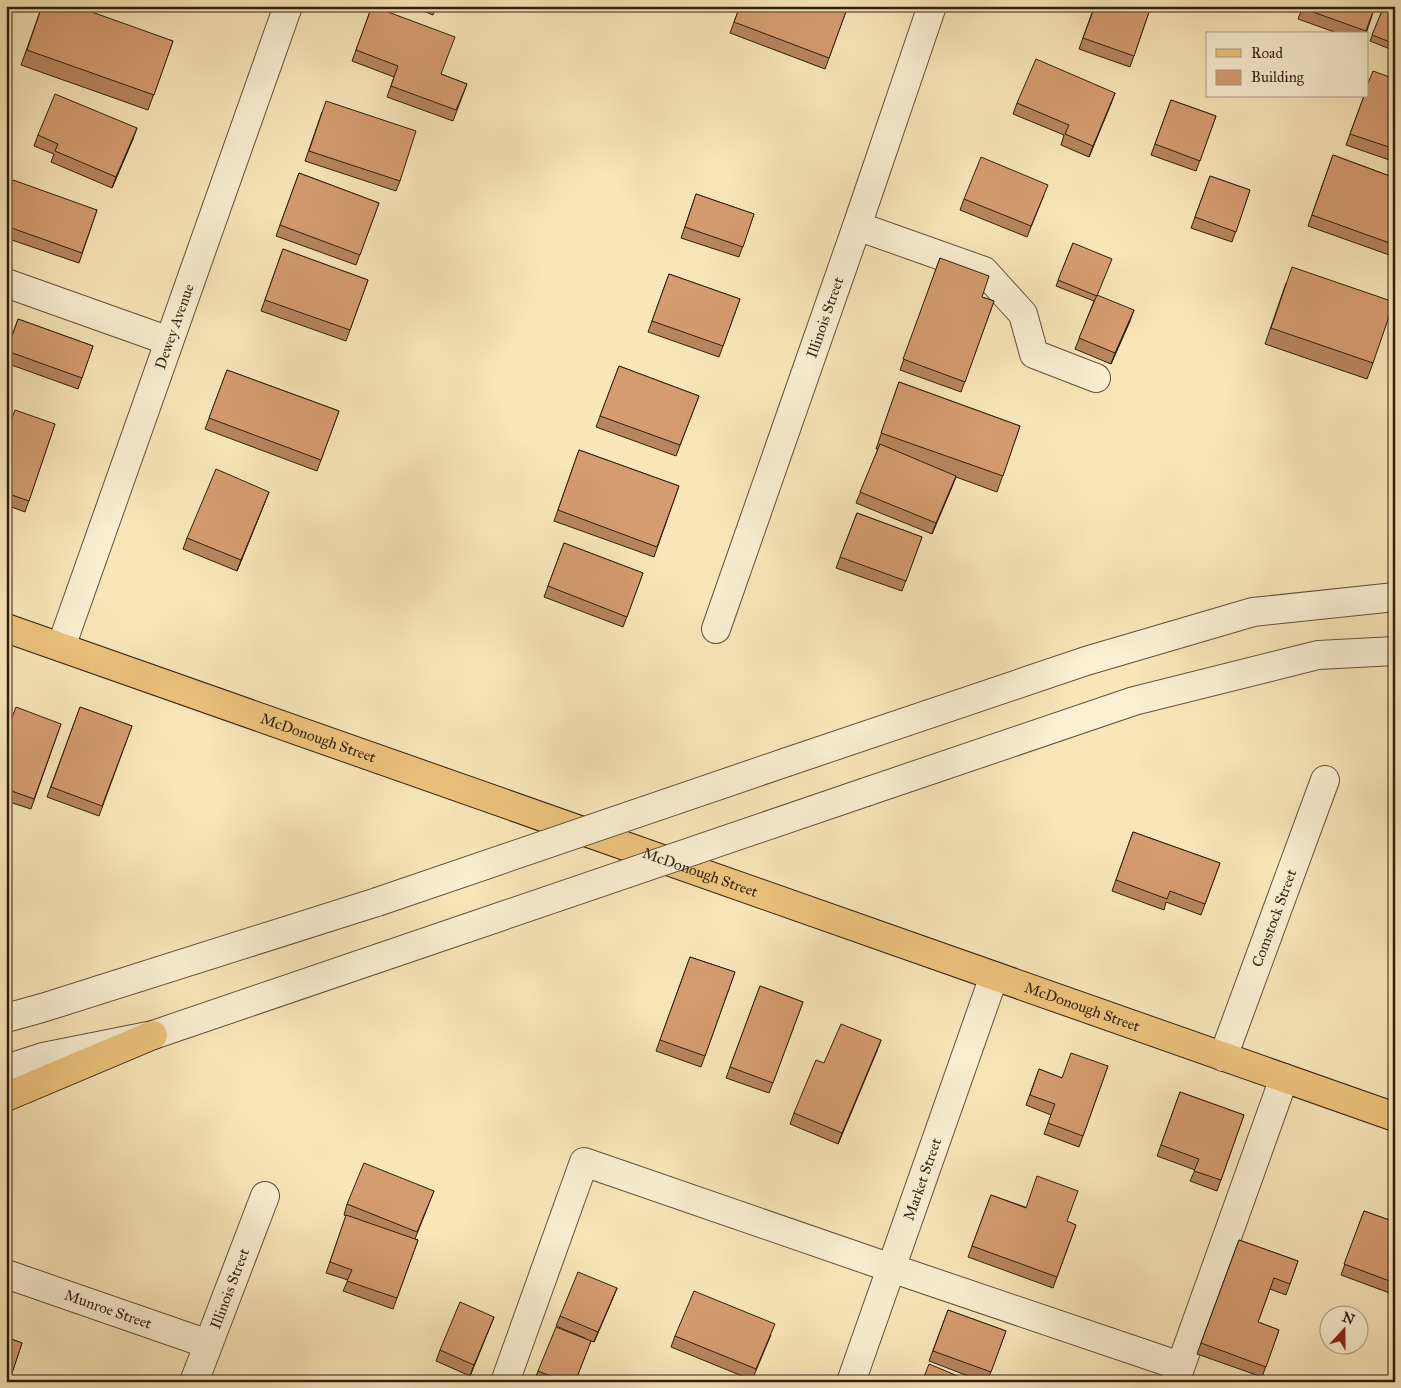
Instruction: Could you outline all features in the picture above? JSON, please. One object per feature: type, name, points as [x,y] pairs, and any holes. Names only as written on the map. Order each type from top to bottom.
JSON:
[{"type":"main road","name":"McDonough Street","points":[[6,628],[1395,1118]]},
{"type":"main road","points":[[6,1097],[153,1035]]},
{"type":"street","name":"Dewey Avenue","points":[[61,647],[288,6]]},
{"type":"street","name":"Illinois Street","points":[[716,629],[932,6]]},
{"type":"street","points":[[857,226],[984,271],[1023,314],[1034,354],[1096,378]]},
{"type":"street","points":[[6,283],[170,341]]},
{"type":"street","points":[[6,1018],[377,902],[1086,661],[1253,612],[1395,597]]},
{"type":"street","points":[[6,1069],[43,1057],[153,1035],[1134,701],[1318,655],[1395,651]]},
{"type":"street","name":"Comstock Street","points":[[1223,1057],[1325,780]]},
{"type":"street","name":"Market Street","points":[[851,1382],[994,976]]},
{"type":"street","points":[[506,1382],[584,1162],[891,1268],[1178,1374],[1284,1078]]},
{"type":"street","name":"Illinois Street","points":[[197,1381],[208,1344],[265,1196]]},
{"type":"street","name":"Munroe Street","points":[[6,1274],[208,1344]]},
{"type":"building","points":[[42,6],[75,6],[173,41],[154,95],[27,50]]},
{"type":"building","points":[[372,6],[455,37],[441,74],[467,84],[456,110],[391,86],[398,66],[356,50]]},
{"type":"building","points":[[740,6],[848,6],[829,58],[734,22]]},
{"type":"building","points":[[1095,6],[1151,6],[1134,56],[1083,38]]},
{"type":"building","points":[[1303,6],[1375,6],[1366,31],[1302,8]]},
{"type":"building","points":[[1384,6],[1395,7],[1395,44],[1372,35]]},
{"type":"building","points":[[1036,59],[1115,93],[1093,146],[1065,134],[1069,125],[1017,103]]},
{"type":"building","points":[[1373,71],[1395,79],[1395,149],[1350,134],[1363,98],[1368,98],[1368,84]]},
{"type":"building","points":[[55,94],[137,128],[116,177],[55,151],[58,144],[38,135]]},
{"type":"building","points":[[1171,100],[1216,116],[1200,161],[1155,144]]},
{"type":"building","points":[[326,101],[416,131],[400,181],[309,151]]},
{"type":"building","points":[[1333,155],[1395,178],[1395,245],[1312,215]]},
{"type":"building","points":[[981,157],[1048,185],[1031,226],[964,199]]},
{"type":"building","points":[[299,173],[379,203],[360,255],[280,225]]},
{"type":"building","points":[[1210,176],[1250,190],[1236,232],[1195,217]]},
{"type":"building","points":[[13,180],[97,210],[82,253],[6,226],[6,200]]},
{"type":"building","points":[[696,194],[754,214],[743,247],[685,227]]},
{"type":"building","points":[[1073,243],[1112,259],[1097,296],[1058,280]]},
{"type":"building","points":[[283,249],[368,280],[350,330],[265,300]]},
{"type":"building","points":[[940,258],[989,276],[982,297],[994,301],[965,382],[903,359]]},
{"type":"building","points":[[1292,267],[1394,302],[1373,363],[1271,328]]},
{"type":"building","points":[[669,274],[740,299],[723,346],[652,321]]},
{"type":"building","points":[[1097,295],[1134,310],[1115,353],[1079,338]]},
{"type":"building","points":[[18,319],[93,346],[82,378],[7,351]]},
{"type":"building","points":[[619,366],[699,396],[680,445],[600,416]]},
{"type":"building","points":[[227,370],[339,411],[321,460],[209,418]]},
{"type":"building","points":[[899,382],[1020,426],[1003,476],[881,433]]},
{"type":"building","points":[[15,410],[55,424],[29,501],[6,493],[6,434]]},
{"type":"building","points":[[880,444],[956,476],[936,523],[860,492]]},
{"type":"building","points":[[579,450],[679,486],[657,547],[558,510]]},
{"type":"building","points":[[216,469],[269,492],[241,560],[187,538]]},
{"type":"building","points":[[857,513],[922,537],[906,581],[840,557]]},
{"type":"building","points":[[564,543],[643,573],[627,617],[548,586]]},
{"type":"building","points":[[16,707],[61,724],[34,799],[6,789],[6,733]]},
{"type":"building","points":[[80,707],[132,726],[102,806],[51,787]]},
{"type":"building","points":[[1133,832],[1220,863],[1205,904],[1170,891],[1167,899],[1116,880]]},
{"type":"building","points":[[690,957],[735,972],[705,1056],[660,1040]]},
{"type":"building","points":[[760,986],[803,1002],[773,1083],[730,1067]]},
{"type":"building","points":[[841,1024],[881,1040],[842,1133],[794,1113],[816,1060],[824,1063]]},
{"type":"building","points":[[1071,1053],[1108,1066],[1083,1136],[1048,1123],[1055,1104],[1030,1095],[1039,1069],[1062,1078]]},
{"type":"building","points":[[1180,1092],[1244,1115],[1221,1180],[1194,1171],[1199,1159],[1161,1145]]},
{"type":"building","points":[[364,1163],[434,1191],[417,1232],[347,1204]]},
{"type":"building","points":[[1037,1176],[1078,1191],[1067,1221],[1076,1225],[1057,1277],[972,1246],[991,1195],[1026,1208]]},
{"type":"building","points":[[1364,1211],[1395,1222],[1395,1283],[1344,1264]]},
{"type":"building","points":[[346,1215],[418,1240],[397,1298],[347,1281],[352,1270],[330,1262]]},
{"type":"building","points":[[1239,1240],[1298,1261],[1290,1284],[1274,1278],[1258,1322],[1279,1330],[1266,1367],[1201,1343]]},
{"type":"building","points":[[578,1272],[617,1288],[598,1332],[560,1316]]},
{"type":"building","points":[[694,1291],[775,1324],[756,1369],[675,1336]]},
{"type":"building","points":[[460,1302],[494,1317],[474,1365],[440,1350]]},
{"type":"building","points":[[948,1310],[1006,1331],[991,1372],[933,1351]]},
{"type":"building","points":[[556,1327],[591,1341],[575,1382],[566,1382],[538,1371]]},
{"type":"building","points":[[6,1337],[22,1343],[10,1379],[6,1377]]},
{"type":"building","points":[[929,1364],[972,1382],[922,1382]]}]
